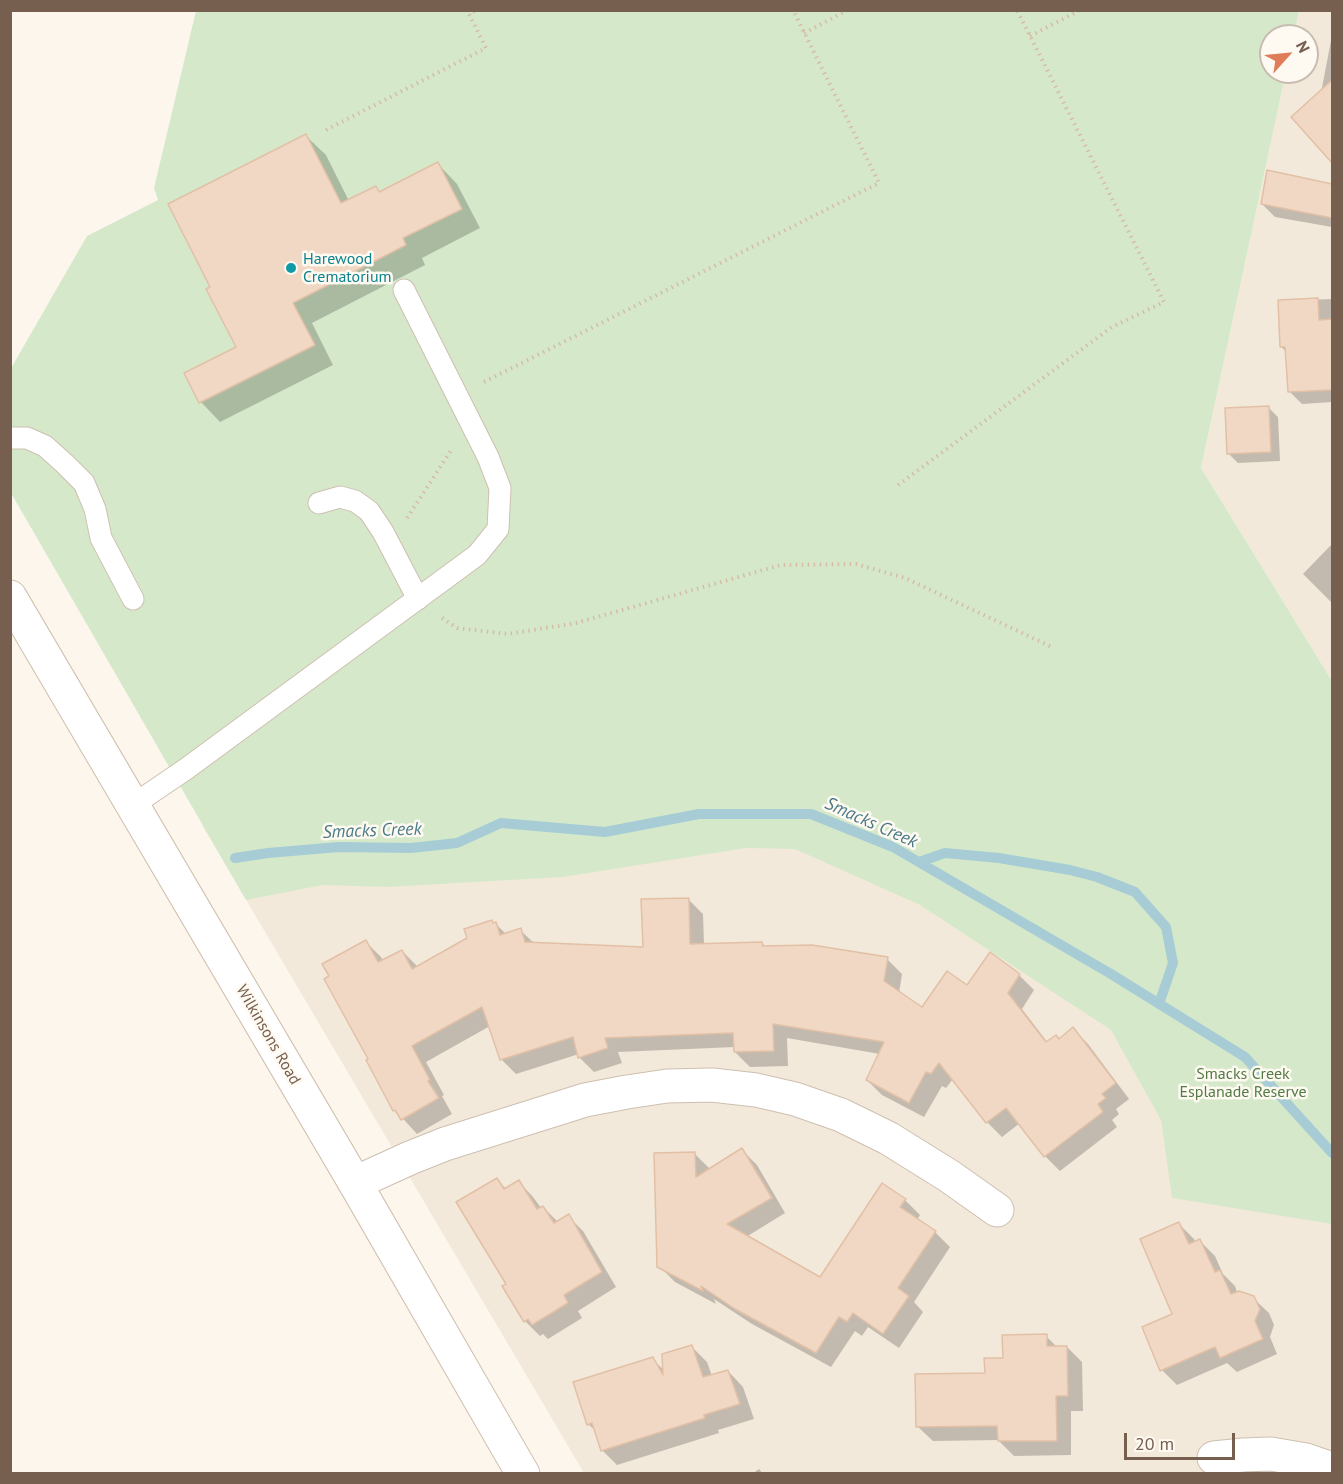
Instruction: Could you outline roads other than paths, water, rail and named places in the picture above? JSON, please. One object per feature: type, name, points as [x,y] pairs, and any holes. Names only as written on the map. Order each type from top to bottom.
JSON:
[{"type":"street","name":"Wilkinsons Road","points":[[10,597],[523,1473]]},
{"type":"street","points":[[355,1183],[445,1144],[585,1100],[667,1086],[712,1085],[786,1096],[841,1114],[888,1138],[949,1176],[997,1210]]},
{"type":"street","points":[[1214,1458],[1271,1454],[1305,1460],[1332,1470]]},
{"type":"lane","points":[[133,805],[186,769],[477,555],[498,529],[500,488],[470,420],[404,290]]},
{"type":"lane","points":[[10,438],[27,438],[45,446],[84,483],[95,509],[101,538],[133,599]]},
{"type":"lane","points":[[319,503],[340,497],[355,501],[369,511],[383,532],[417,599]]},
{"type":"waterway","name":"Smacks Creek","points":[[235,858],[339,847],[411,848],[457,843],[501,823],[605,832],[699,814],[811,814],[893,847],[1111,974],[1245,1057],[1332,1153]]},
{"type":"waterway","points":[[919,862],[945,853],[999,858],[1070,870],[1097,877],[1135,892],[1166,927],[1173,963],[1159,1004]]},
{"type":"place","name":"Harewood Crematorium","points":[[291,268]]},
{"type":"park label","name":"Smacks Creek Esplanade Reserve","points":[[1243,1083]]}]
